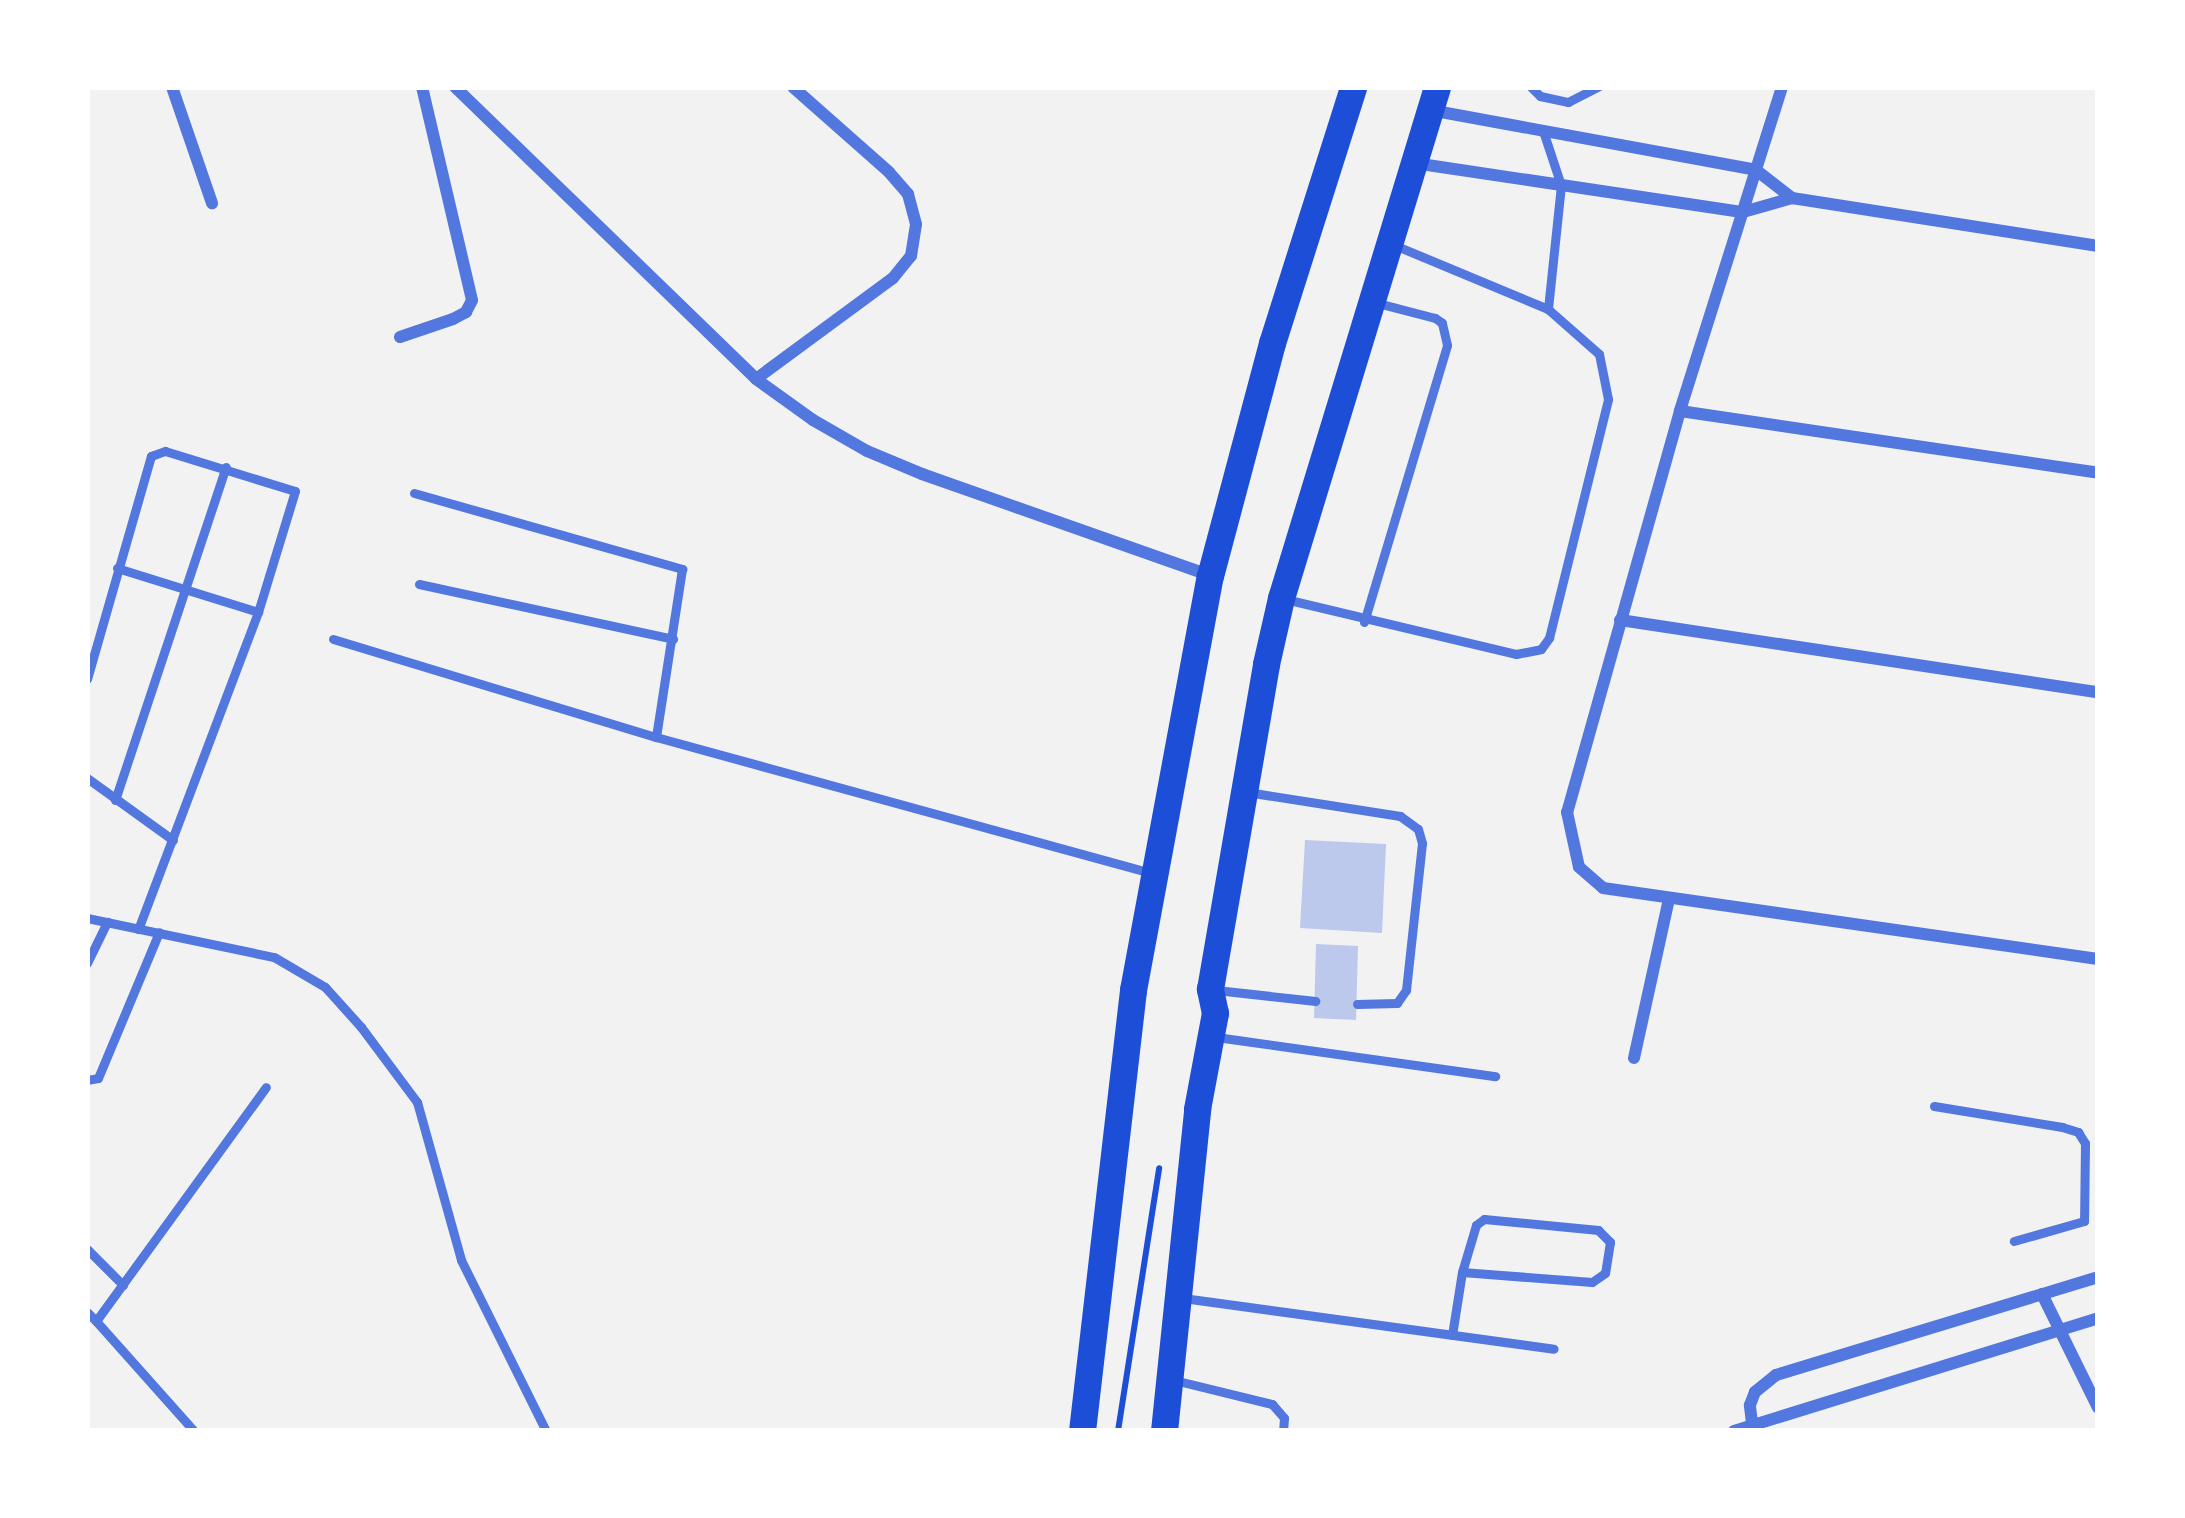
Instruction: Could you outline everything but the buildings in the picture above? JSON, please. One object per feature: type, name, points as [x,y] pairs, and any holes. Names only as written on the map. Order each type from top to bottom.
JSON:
[{"type":"main road","points":[[1082,1431],[1151,872],[1210,576],[1272,343],[1353,87]]},
{"type":"main road","points":[[1164,1431],[1215,1012],[1210,989],[1241,791],[1281,598],[1434,99]]},
{"type":"street","points":[[172,87],[212,203]]},
{"type":"street","points":[[400,338],[453,320],[466,312],[472,300],[422,87]]},
{"type":"street","points":[[455,87],[756,379],[867,452],[1210,576]]},
{"type":"street","points":[[756,379],[893,278],[910,256],[916,224],[908,194],[889,172],[793,87]]},
{"type":"street","points":[[1782,87],[1680,411],[1568,812],[1579,867],[1603,889],[2098,959]]},
{"type":"street","points":[[1434,99],[1543,131],[1756,170],[1792,198]]},
{"type":"street","points":[[1413,163],[1743,212],[1792,198],[2098,246]]},
{"type":"street","points":[[1680,411],[2098,473]]},
{"type":"street","points":[[1620,620],[2098,692]]},
{"type":"street","points":[[1634,1058],[1669,899]]},
{"type":"street","points":[[1751,1428],[1755,1392],[1776,1376],[2098,1277]]},
{"type":"street","points":[[2042,1294],[2098,1408]]},
{"type":"street","points":[[1735,1431],[2098,1318]]},
{"type":"lane","points":[[1531,87],[1540,96],[1568,102],[1598,87]]},
{"type":"lane","points":[[1543,131],[1562,185],[1548,309]]},
{"type":"lane","points":[[1281,598],[1364,622],[1516,654],[1541,649],[1549,638],[1608,399],[1599,354],[1548,309],[1389,242]]},
{"type":"lane","points":[[1364,622],[1447,345],[1442,323],[1435,318],[1371,302]]},
{"type":"lane","points":[[87,679],[151,457],[165,451],[295,491],[258,612],[138,928]]},
{"type":"lane","points":[[115,800],[226,467]]},
{"type":"lane","points":[[414,493],[676,563],[685,576],[656,737]]},
{"type":"lane","points":[[117,568],[258,612]]},
{"type":"lane","points":[[419,584],[673,639]]},
{"type":"lane","points":[[333,639],[656,737],[1151,872]]},
{"type":"lane","points":[[87,778],[173,840]]},
{"type":"lane","points":[[1241,791],[1400,816],[1418,829],[1422,842],[1406,990],[1397,1003],[1357,1004]]},
{"type":"lane","points":[[87,918],[274,957],[325,987],[361,1027],[417,1102],[461,1260],[546,1431]]},
{"type":"lane","points":[[87,963],[107,922]]},
{"type":"lane","points":[[87,1080],[98,1078],[159,932]]},
{"type":"lane","points":[[1210,989],[1315,1001]]},
{"type":"lane","points":[[1210,1037],[1495,1076]]},
{"type":"lane","points":[[96,1321],[266,1087]]},
{"type":"lane","points":[[1934,1106],[2078,1132],[2085,1143],[2084,1221]]},
{"type":"lane","points":[[2014,1241],[2098,1216]]},
{"type":"lane","points":[[1452,1335],[1462,1272],[1477,1225],[1493,1217],[1598,1230],[1610,1242],[1605,1273],[1592,1282],[1462,1272]]},
{"type":"lane","points":[[87,1249],[123,1285]]},
{"type":"lane","points":[[1178,1298],[1555,1349]]},
{"type":"lane","points":[[87,1312],[194,1431]]},
{"type":"lane","points":[[1169,1378],[1272,1404],[1284,1418],[1283,1431]]}]
